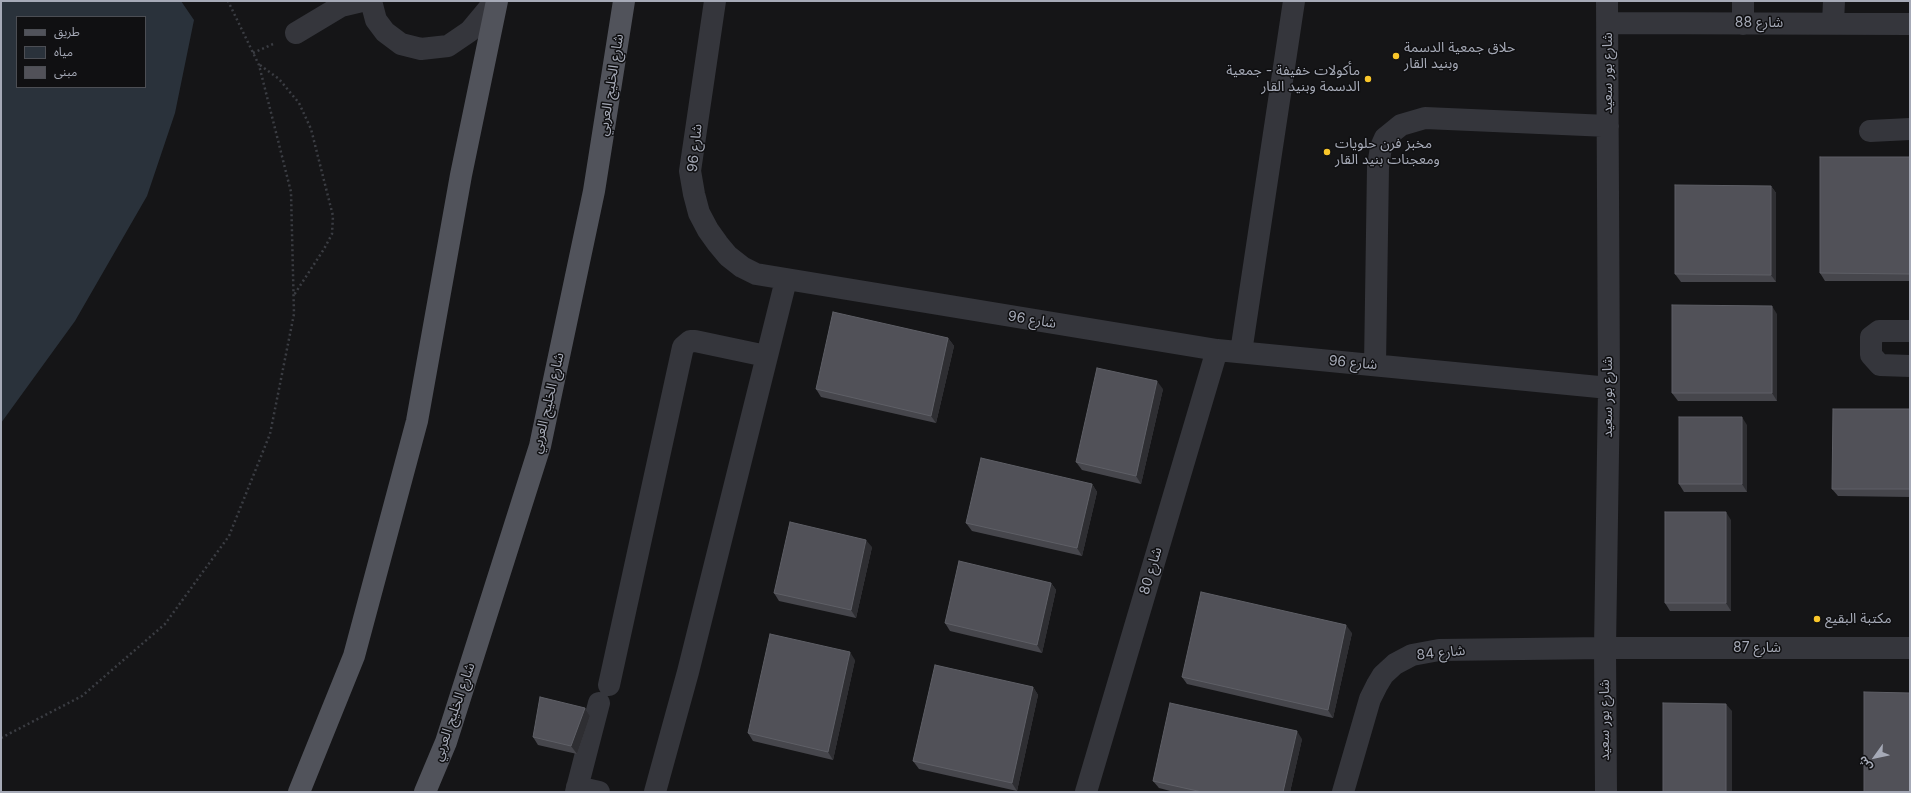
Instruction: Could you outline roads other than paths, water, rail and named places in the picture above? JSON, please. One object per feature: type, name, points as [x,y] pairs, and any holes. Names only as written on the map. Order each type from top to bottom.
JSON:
[{"type":"main road","points":[[299,792],[354,656],[416,420],[461,175],[496,1]]},
{"type":"main road","name":"شارع الخليج العربي","points":[[425,792],[446,742],[540,446],[594,191],[624,1]]},
{"type":"main road","points":[[438,792],[446,742]]},
{"type":"street","points":[[296,33],[341,6],[362,1]]},
{"type":"street","points":[[371,1],[376,20],[385,32],[400,44],[421,50],[448,46],[470,30],[496,1]]},
{"type":"street","name":"شارع 96","points":[[716,1],[690,171],[699,213],[708,230],[728,256],[742,267],[756,274],[1217,350],[1609,388]]},
{"type":"street","points":[[1241,352],[1294,1]]},
{"type":"street","name":"شارع بور سعيد","points":[[1606,792],[1605,648],[1609,388],[1607,1]]},
{"type":"street","points":[[1743,1],[1743,24]]},
{"type":"street","points":[[1833,23],[1834,1]]},
{"type":"street","name":"شارع 88","points":[[1608,23],[1910,24]]},
{"type":"street","points":[[1375,365],[1378,167],[1384,138],[1401,125],[1425,118],[1608,126]]},
{"type":"street","points":[[1870,131],[1910,129]]},
{"type":"street","points":[[655,792],[688,672],[786,280]]},
{"type":"street","points":[[1910,332],[1880,331],[1871,337],[1870,349],[1870,356],[1880,365],[1910,366]]},
{"type":"street","points":[[599,792],[577,789],[604,694],[683,347],[690,342],[695,341],[766,356]]},
{"type":"street","name":"شارع 80","points":[[1086,792],[1217,350]]},
{"type":"street","name":"شارع 87","points":[[1605,648],[1910,648]]},
{"type":"street","name":"شارع 84","points":[[1343,792],[1370,700],[1383,675],[1402,660],[1412,655],[1439,650],[1605,648]]},
{"type":"water","points":[[1,1],[181,1],[194,20],[175,113],[147,196],[75,321],[1,423]]},
{"type":"place","name":"حلاق جمعية الدسمة وبنيد القار","points":[[1396,56]]},
{"type":"place","name":"مأكولات خفيفة - جمعية الدسمة وبنيد القار","points":[[1368,79]]},
{"type":"place","name":"مخبز فرن حلويات ومعجنات بنيد القار","points":[[1327,152]]},
{"type":"place","name":"مكتبة البقيع","points":[[1817,619]]}]
